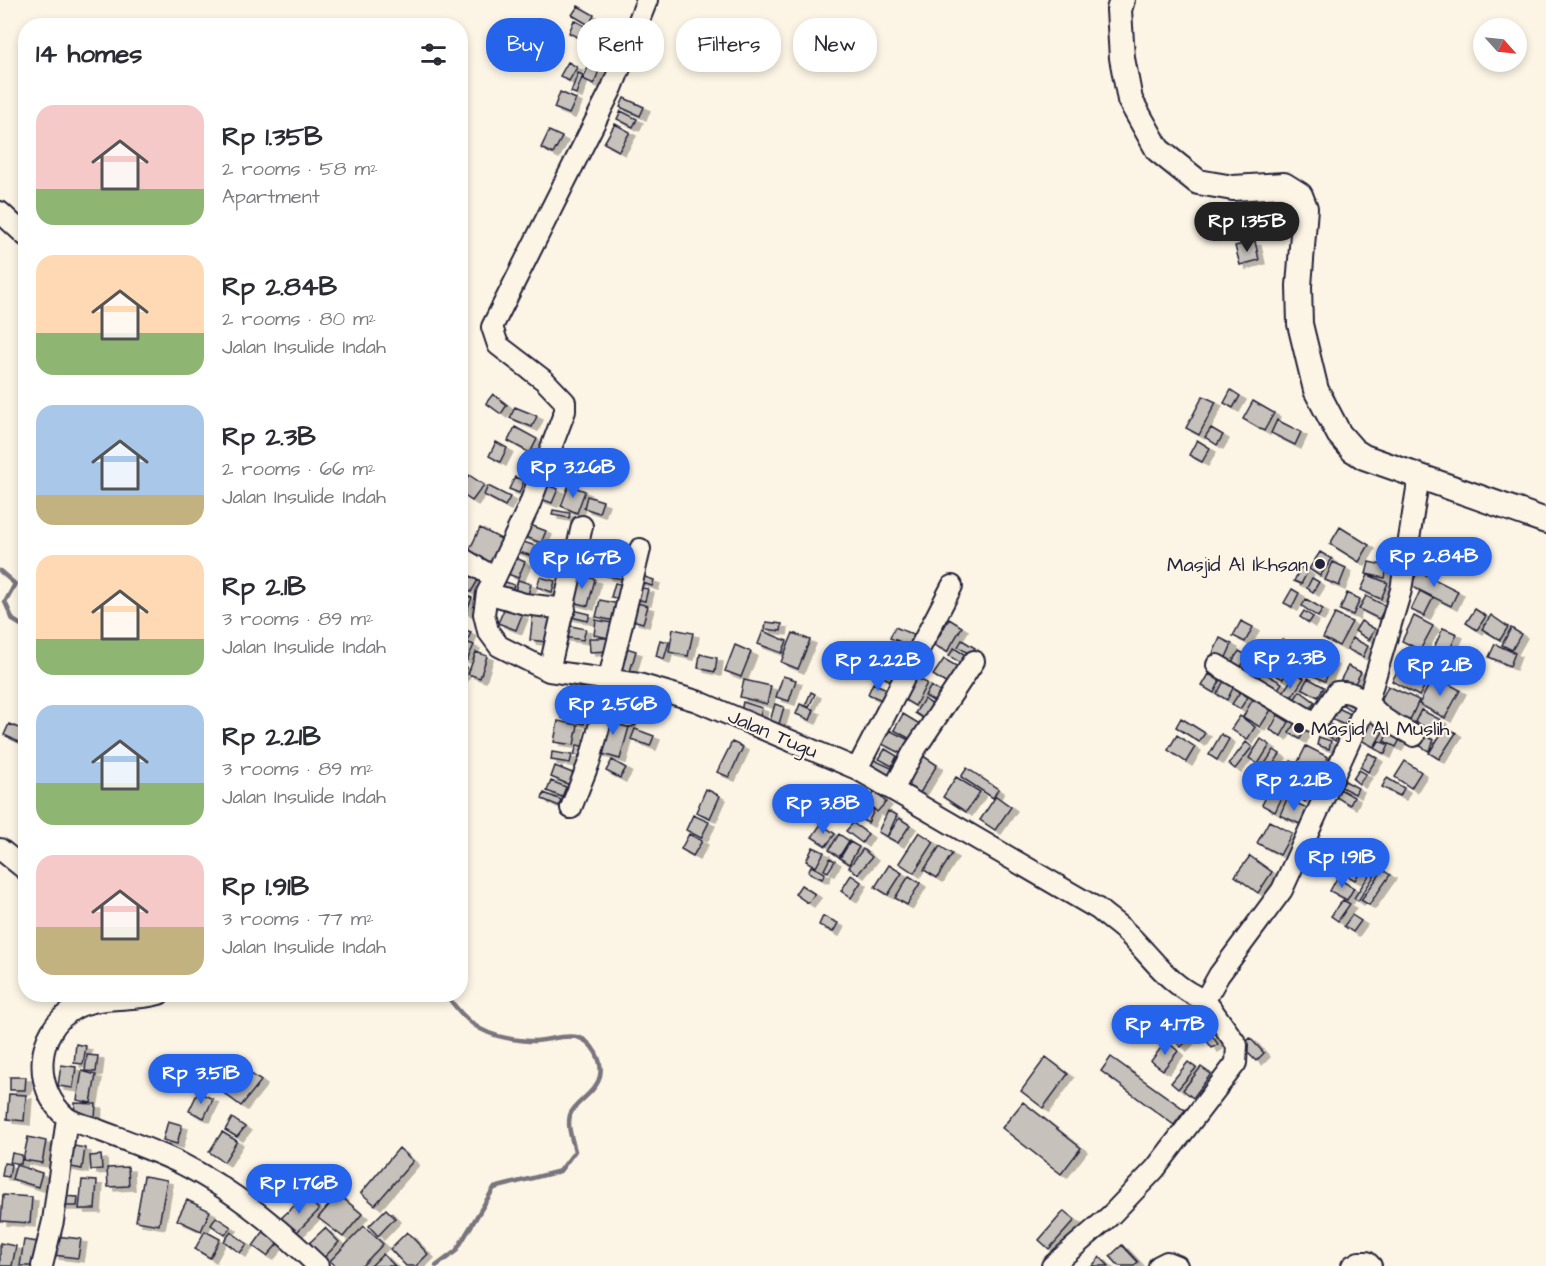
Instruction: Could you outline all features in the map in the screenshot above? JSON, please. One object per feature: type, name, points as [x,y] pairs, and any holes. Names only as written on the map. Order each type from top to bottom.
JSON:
[{"type":"main road","points":[[1122,0],[1119,10],[1122,58],[1130,100],[1158,150],[1198,182],[1233,188],[1284,185],[1300,195],[1305,208],[1299,286],[1300,324],[1316,390],[1339,434],[1353,450],[1364,457],[1546,521]]},
{"type":"street","points":[[491,586],[529,506],[565,411],[565,402],[561,395],[498,345],[492,327],[612,88],[648,0]]},
{"type":"street","points":[[0,212],[18,229]]},
{"type":"street","points":[[1052,1266],[1111,1215],[1155,1169],[1232,1072],[1238,1053],[1237,1045],[1205,1000],[1220,975],[1282,890],[1368,701],[1401,590],[1419,476]]},
{"type":"street","points":[[549,671],[565,609],[582,526]]},
{"type":"street","points":[[609,678],[640,549]]},
{"type":"street","points":[[468,564],[491,586],[525,604],[565,609]]},
{"type":"street","name":"Jalan Tugu","points":[[491,586],[484,614],[488,631],[499,646],[549,671],[639,684],[697,701],[857,769],[894,788],[1098,909],[1125,930],[1165,976],[1186,993],[1205,1000]]},
{"type":"street","points":[[857,769],[952,586]]},
{"type":"street","points":[[894,788],[914,751],[974,662]]},
{"type":"street","points":[[1217,665],[1311,721],[1318,719],[1337,692],[1345,691],[1368,701],[1381,716],[1414,736]]},
{"type":"street","points":[[571,808],[590,760],[604,709],[629,716],[639,684]]},
{"type":"street","points":[[0,849],[18,864]]},
{"type":"street","points":[[98,1002],[74,1008],[55,1023],[46,1043],[43,1083],[49,1096],[67,1118],[180,1163],[224,1188],[280,1229],[318,1266]]},
{"type":"street","points":[[42,1266],[52,1221],[67,1118]]},
{"type":"street","points":[[1159,1266],[1167,1262],[1177,1266]]},
{"type":"street","points":[[1352,1266],[1359,1262],[1367,1262],[1371,1266]]},
{"type":"building","points":[[578,6],[594,15],[592,18],[577,18],[572,15]]},
{"type":"building","points":[[574,20],[577,22],[577,37],[569,33]]},
{"type":"building","points":[[568,62],[577,67],[569,81],[560,76],[565,72]]},
{"type":"building","points":[[586,72],[598,72],[594,84],[583,79]]},
{"type":"building","points":[[578,73],[583,75],[576,94],[571,92]]},
{"type":"building","points":[[560,92],[576,99],[569,114],[554,108]]},
{"type":"building","points":[[624,98],[644,107],[640,116],[620,107]]},
{"type":"building","points":[[621,111],[637,119],[633,127],[617,119]]},
{"type":"building","points":[[615,124],[630,132],[619,151],[604,143]]},
{"type":"building","points":[[549,131],[562,137],[553,154],[541,148]]},
{"type":"building","points":[[1255,241],[1259,260],[1240,265],[1235,246]]},
{"type":"building","points":[[1231,390],[1240,396],[1233,408],[1224,403]]},
{"type":"building","points":[[493,394],[507,405],[501,414],[486,403]]},
{"type":"building","points":[[1203,396],[1216,402],[1199,435],[1186,428]]},
{"type":"building","points":[[1253,401],[1274,413],[1264,431],[1243,419]]},
{"type":"building","points":[[515,407],[537,416],[532,427],[510,418]]},
{"type":"building","points":[[1277,420],[1301,432],[1295,445],[1271,433]]},
{"type":"building","points":[[515,427],[537,439],[530,453],[508,441]]},
{"type":"building","points":[[1211,428],[1223,435],[1217,445],[1205,437]]},
{"type":"building","points":[[1197,440],[1210,448],[1202,462],[1189,455]]},
{"type":"building","points":[[496,442],[507,448],[500,462],[489,456]]},
{"type":"building","points":[[468,476],[484,485],[472,501],[468,498]]},
{"type":"building","points":[[515,477],[524,481],[519,493],[509,489]]},
{"type":"building","points":[[543,484],[558,489],[552,503],[538,498]]},
{"type":"building","points":[[569,485],[585,491],[577,513],[561,506]]},
{"type":"building","points":[[488,486],[510,497],[505,506],[484,495]]},
{"type":"building","points":[[587,496],[603,501],[599,513],[584,508]]},
{"type":"building","points":[[553,510],[570,513],[569,518],[552,515]]},
{"type":"building","points":[[525,523],[546,531],[541,543],[521,535]]},
{"type":"building","points":[[1340,527],[1369,545],[1359,562],[1330,544]]},
{"type":"building","points":[[480,528],[505,541],[491,568],[468,556]]},
{"type":"building","points":[[514,539],[536,546],[532,556],[510,549]]},
{"type":"building","points":[[545,548],[570,557],[563,576],[538,567]]},
{"type":"building","name":"Masjid Al Ikhsan","points":[[1320,552],[1332,559],[1320,576],[1309,569]]},
{"type":"building","points":[[516,558],[525,562],[518,578],[508,574]]},
{"type":"building","points":[[609,559],[626,562],[623,579],[606,576]]},
{"type":"building","points":[[1333,562],[1346,568],[1339,586],[1325,580]]},
{"type":"building","points":[[1369,562],[1387,566],[1385,578],[1366,574]]},
{"type":"building","points":[[1301,567],[1308,571],[1301,584],[1294,581]]},
{"type":"building","points":[[1418,571],[1458,591],[1451,606],[1411,586]]},
{"type":"building","points":[[575,574],[595,579],[588,606],[568,601]]},
{"type":"building","points":[[468,575],[478,580],[471,592],[468,591]]},
{"type":"building","points":[[639,575],[654,580],[652,586],[637,581]]},
{"type":"building","points":[[1368,575],[1388,583],[1381,599],[1361,590]]},
{"type":"building","points":[[540,577],[555,581],[552,592],[537,587]]},
{"type":"building","points":[[1312,578],[1319,582],[1313,592],[1307,588]]},
{"type":"building","points":[[500,580],[514,585],[509,599],[495,594]]},
{"type":"building","points":[[518,580],[531,584],[526,601],[513,598]]},
{"type":"building","points":[[615,583],[624,585],[620,599],[611,597]]},
{"type":"building","points":[[633,586],[648,589],[645,601],[630,598]]},
{"type":"building","points":[[1292,589],[1299,593],[1292,607],[1284,603]]},
{"type":"building","points":[[1420,591],[1433,598],[1424,616],[1411,610]]},
{"type":"building","points":[[1347,593],[1360,599],[1353,615],[1340,610]]},
{"type":"building","points":[[1366,596],[1386,606],[1379,619],[1359,609]]},
{"type":"building","points":[[1306,599],[1323,609],[1318,617],[1302,606]]},
{"type":"building","points":[[600,600],[619,604],[615,621],[596,617]]},
{"type":"building","points":[[637,603],[648,606],[643,623],[632,620]]},
{"type":"building","points":[[505,607],[522,615],[516,630],[498,623]]},
{"type":"building","points":[[569,609],[590,614],[588,621],[567,616]]},
{"type":"building","points":[[1475,609],[1486,616],[1477,630],[1466,623]]},
{"type":"building","points":[[1304,611],[1313,617],[1309,623],[1300,617]]},
{"type":"building","points":[[533,614],[551,616],[548,642],[530,640]]},
{"type":"building","points":[[1335,614],[1352,622],[1339,646],[1323,638]]},
{"type":"building","points":[[1491,615],[1508,627],[1500,640],[1482,629]]},
{"type":"building","points":[[1414,616],[1433,626],[1420,650],[1402,641]]},
{"type":"building","points":[[949,619],[962,627],[947,652],[934,645]]},
{"type":"building","points":[[596,620],[612,623],[609,638],[594,635]]},
{"type":"building","points":[[1241,621],[1253,627],[1245,642],[1233,636]]},
{"type":"building","points":[[1361,621],[1375,629],[1369,640],[1355,631]]},
{"type":"building","points":[[766,622],[782,624],[781,631],[765,629]]},
{"type":"building","points":[[566,625],[586,629],[583,640],[563,637]]},
{"type":"building","points":[[895,627],[914,635],[909,646],[890,638]]},
{"type":"building","points":[[1443,628],[1457,634],[1446,658],[1432,652]]},
{"type":"building","points":[[1511,628],[1521,634],[1512,650],[1502,645]]},
{"type":"building","points":[[673,629],[693,633],[688,656],[669,652]]},
{"type":"building","points":[[763,631],[787,641],[782,653],[758,644]]},
{"type":"building","points":[[793,633],[810,640],[798,669],[781,662]]},
{"type":"building","points":[[589,638],[609,638],[609,651],[590,652]]},
{"type":"building","points":[[1220,638],[1232,644],[1223,664],[1211,658]]},
{"type":"building","points":[[1352,638],[1368,646],[1363,657],[1347,649]]},
{"type":"building","points":[[1282,639],[1306,653],[1297,668],[1274,655]]},
{"type":"building","points":[[660,640],[669,642],[664,659],[656,656]]},
{"type":"building","points":[[896,640],[909,646],[905,656],[891,650]]},
{"type":"building","points":[[962,640],[975,648],[971,655],[958,647]]},
{"type":"building","points":[[468,643],[474,645],[468,658]]},
{"type":"building","points":[[1495,644],[1515,653],[1510,666],[1489,657]]},
{"type":"building","points":[[735,645],[751,652],[741,677],[725,671]]},
{"type":"building","points":[[620,646],[636,651],[629,675],[613,670]]},
{"type":"building","points":[[954,648],[972,659],[967,667],[949,656]]},
{"type":"building","points":[[887,649],[905,656],[899,668],[882,660]]},
{"type":"building","points":[[1239,651],[1248,656],[1240,668],[1231,663]]},
{"type":"building","points":[[1311,651],[1320,657],[1309,673],[1300,666]]},
{"type":"building","points":[[476,652],[487,656],[480,678],[468,674]]},
{"type":"building","points":[[1259,653],[1267,660],[1256,673],[1248,665]]},
{"type":"building","points":[[700,654],[717,658],[715,672],[698,668]]},
{"type":"building","points":[[1407,654],[1434,669],[1419,696],[1392,681]]},
{"type":"building","points":[[1322,657],[1333,662],[1325,681],[1314,676]]},
{"type":"building","points":[[944,659],[958,667],[947,684],[933,675]]},
{"type":"building","points":[[1275,662],[1288,670],[1283,679],[1270,672]]},
{"type":"building","points":[[881,664],[897,671],[892,681],[876,674]]},
{"type":"building","points":[[1348,666],[1361,672],[1353,687],[1340,681]]},
{"type":"building","points":[[1262,672],[1282,683],[1274,695],[1255,684]]},
{"type":"building","points":[[1296,673],[1304,678],[1285,707],[1277,701]]},
{"type":"building","points":[[1209,674],[1220,681],[1214,693],[1202,686]]},
{"type":"building","points":[[783,676],[796,680],[789,701],[776,697]]},
{"type":"building","points":[[1434,676],[1460,690],[1445,718],[1419,704]]},
{"type":"building","points":[[915,677],[927,683],[915,706],[903,699]]},
{"type":"building","points":[[1308,678],[1324,687],[1318,697],[1302,688]]},
{"type":"building","points":[[744,680],[771,686],[767,704],[740,697]]},
{"type":"building","points":[[1224,681],[1234,686],[1227,700],[1217,694]]},
{"type":"building","points":[[873,683],[889,690],[884,701],[868,694]]},
{"type":"building","points":[[570,685],[593,691],[584,724],[562,718]]},
{"type":"building","points":[[931,686],[947,697],[941,706],[925,696]]},
{"type":"building","points":[[1388,686],[1419,700],[1409,722],[1378,707]]},
{"type":"building","points":[[640,690],[654,694],[645,719],[632,714]]},
{"type":"building","points":[[1300,691],[1315,702],[1304,717],[1289,707]]},
{"type":"building","points":[[811,692],[815,694],[809,707],[805,706]]},
{"type":"building","points":[[1240,692],[1248,697],[1240,709],[1232,704]]},
{"type":"building","points":[[1347,698],[1363,708],[1358,715],[1343,705]]},
{"type":"building","points":[[924,699],[938,708],[929,722],[915,713]]},
{"type":"building","points":[[1253,699],[1271,710],[1260,727],[1243,717]]},
{"type":"building","points":[[743,702],[762,708],[760,717],[741,711]]},
{"type":"building","points":[[775,704],[784,707],[779,724],[770,721]]},
{"type":"building","points":[[800,704],[814,710],[810,720],[796,714]]},
{"type":"building","points":[[1336,707],[1359,718],[1354,729],[1331,719]]},
{"type":"building","points":[[1421,710],[1441,720],[1435,732],[1415,722]]},
{"type":"building","points":[[606,713],[631,720],[620,759],[595,752]]},
{"type":"building","points":[[903,714],[923,726],[914,741],[894,730]]},
{"type":"building","points":[[1278,715],[1289,722],[1281,736],[1270,730]]},
{"type":"building","points":[[1240,716],[1255,727],[1247,740],[1231,729]]},
{"type":"building","name":"Masjid Al Muslih","points":[[1298,717],[1309,723],[1300,739],[1289,733]]},
{"type":"building","points":[[1181,718],[1205,733],[1199,742],[1176,727]]},
{"type":"building","points":[[1369,719],[1385,728],[1374,747],[1359,739]]},
{"type":"building","points":[[558,721],[578,725],[574,745],[554,742]]},
{"type":"building","points":[[9,724],[18,728],[18,742],[4,735]]},
{"type":"building","points":[[1331,725],[1341,731],[1335,741],[1326,735]]},
{"type":"building","points":[[1446,726],[1456,733],[1439,759],[1429,753]]},
{"type":"building","points":[[635,729],[654,736],[650,746],[631,739]]},
{"type":"building","points":[[889,730],[915,743],[908,757],[882,744]]},
{"type":"building","points":[[1389,731],[1401,737],[1396,747],[1384,741]]},
{"type":"building","points":[[1221,734],[1229,739],[1217,760],[1209,755]]},
{"type":"building","points":[[1177,735],[1195,747],[1186,762],[1168,750]]},
{"type":"building","points":[[1425,736],[1434,740],[1429,751],[1420,746]]},
{"type":"building","points":[[1319,737],[1331,741],[1329,749],[1317,745]]},
{"type":"building","points":[[1261,739],[1270,745],[1258,764],[1249,758]]},
{"type":"building","points":[[1379,741],[1389,745],[1385,754],[1375,749]]},
{"type":"building","points":[[732,742],[743,747],[729,777],[717,772]]},
{"type":"building","points":[[1246,742],[1252,747],[1235,769],[1229,764]]},
{"type":"building","points":[[577,745],[587,747],[585,757],[574,755]]},
{"type":"building","points":[[1306,746],[1328,757],[1319,775],[1297,764]]},
{"type":"building","points":[[885,749],[897,756],[892,766],[879,759]]},
{"type":"building","points":[[1274,750],[1280,754],[1268,772],[1262,768]]},
{"type":"building","points":[[552,752],[572,755],[570,763],[551,760]]},
{"type":"building","points":[[917,752],[937,765],[920,793],[899,780]]},
{"type":"building","points":[[1369,753],[1377,758],[1368,772],[1360,767]]},
{"type":"building","points":[[872,759],[900,772],[895,783],[867,770]]},
{"type":"building","points":[[612,760],[626,768],[620,778],[606,771]]},
{"type":"building","points":[[1291,761],[1310,772],[1307,776],[1289,765]]},
{"type":"building","points":[[1405,761],[1421,772],[1411,788],[1395,777]]},
{"type":"building","points":[[1276,762],[1282,766],[1276,777],[1270,774]]},
{"type":"building","points":[[555,766],[575,774],[570,785],[551,777]]},
{"type":"building","points":[[1285,767],[1301,776],[1296,785],[1280,776]]},
{"type":"building","points":[[967,768],[998,789],[993,798],[961,777]]},
{"type":"building","points":[[1359,770],[1366,774],[1359,784],[1353,779]]},
{"type":"building","points":[[956,777],[980,792],[966,812],[943,797]]},
{"type":"building","points":[[1387,778],[1404,788],[1400,796],[1382,787]]},
{"type":"building","points":[[551,781],[566,787],[562,797],[547,791]]},
{"type":"building","points":[[1345,781],[1358,788],[1355,794],[1341,787]]},
{"type":"building","points":[[1273,783],[1286,789],[1275,812],[1262,805]]},
{"type":"building","points":[[1296,786],[1309,794],[1305,802],[1292,793]]},
{"type":"building","points":[[706,789],[720,796],[710,818],[696,812]]},
{"type":"building","points":[[1340,789],[1354,797],[1350,805],[1336,797]]},
{"type":"building","points":[[839,791],[854,798],[844,819],[829,811]]},
{"type":"building","points":[[875,792],[886,802],[877,812],[867,802]]},
{"type":"building","points":[[544,793],[561,800],[559,806],[542,799]]},
{"type":"building","points":[[996,796],[1011,807],[995,830],[980,820]]},
{"type":"building","points":[[1287,799],[1307,808],[1300,824],[1280,815]]},
{"type":"building","points":[[861,804],[874,810],[868,823],[855,816]]},
{"type":"building","points":[[888,811],[897,815],[887,837],[878,832]]},
{"type":"building","points":[[693,815],[709,822],[701,838],[686,830]]},
{"type":"building","points":[[899,818],[910,825],[898,843],[887,837]]},
{"type":"building","points":[[1269,821],[1292,833],[1280,855],[1257,843]]},
{"type":"building","points":[[853,823],[868,834],[862,843],[846,831]]},
{"type":"building","points":[[821,824],[835,834],[826,846],[812,837]]},
{"type":"building","points":[[919,832],[934,842],[914,873],[899,863]]},
{"type":"building","points":[[689,834],[702,841],[693,856],[681,849]]},
{"type":"building","points":[[839,834],[849,841],[839,857],[829,850]]},
{"type":"building","points":[[850,842],[859,847],[849,864],[840,858]]},
{"type":"building","points":[[940,846],[952,854],[937,878],[924,870]]},
{"type":"building","points":[[813,847],[824,852],[816,867],[806,861]]},
{"type":"building","points":[[863,849],[872,857],[858,874],[849,867]]},
{"type":"building","points":[[1250,856],[1272,872],[1258,893],[1235,876]]},
{"type":"building","points":[[830,858],[835,861],[828,872],[824,870]]},
{"type":"building","points":[[1349,860],[1362,868],[1355,880],[1341,872]]},
{"type":"building","points":[[889,865],[902,873],[888,895],[875,887]]},
{"type":"building","points":[[811,866],[825,873],[822,879],[808,872]]},
{"type":"building","points":[[1373,869],[1377,872],[1358,901],[1354,898]]},
{"type":"building","points":[[1383,870],[1390,875],[1369,905],[1361,900]]},
{"type":"building","points":[[851,875],[861,882],[851,898],[841,891]]},
{"type":"building","points":[[909,876],[920,883],[907,905],[895,898]]},
{"type":"building","points":[[1337,878],[1354,888],[1347,900],[1330,891]]},
{"type":"building","points":[[801,885],[815,894],[808,903],[795,894]]},
{"type":"building","points":[[1343,900],[1350,904],[1338,921],[1331,916]]},
{"type":"building","points":[[1352,915],[1361,921],[1353,932],[1344,926]]},
{"type":"building","points":[[823,916],[838,923],[833,932],[819,925]]},
{"type":"building","points":[[1190,1019],[1199,1028],[1181,1047],[1172,1038]]},
{"type":"building","points":[[1210,1033],[1218,1044],[1212,1048],[1204,1037]]},
{"type":"building","points":[[1250,1038],[1264,1053],[1256,1061],[1242,1047]]},
{"type":"building","points":[[1166,1041],[1178,1051],[1163,1070],[1151,1061]]},
{"type":"building","points":[[76,1044],[86,1046],[83,1064],[74,1063]]},
{"type":"building","points":[[87,1055],[98,1056],[96,1072],[85,1071]]},
{"type":"building","points":[[1046,1057],[1068,1074],[1043,1108],[1021,1091]]},
{"type":"building","points":[[1111,1057],[1185,1110],[1174,1125],[1101,1071]]},
{"type":"building","points":[[1188,1062],[1196,1068],[1178,1089],[1171,1083]]},
{"type":"building","points":[[61,1065],[76,1067],[73,1088],[58,1086]]},
{"type":"building","points":[[240,1066],[261,1081],[241,1106],[221,1091]]},
{"type":"building","points":[[1201,1067],[1211,1074],[1193,1098],[1183,1090]]},
{"type":"building","points":[[82,1071],[96,1075],[91,1103],[77,1100]]},
{"type":"building","points":[[10,1077],[26,1077],[25,1090],[10,1090]]},
{"type":"building","points":[[198,1092],[213,1099],[204,1118],[189,1111]]},
{"type":"building","points":[[9,1094],[26,1095],[24,1121],[7,1119]]},
{"type":"building","points":[[1023,1102],[1081,1148],[1061,1174],[1002,1128]]},
{"type":"building","points":[[75,1103],[96,1104],[95,1118],[74,1116]]},
{"type":"building","points":[[232,1118],[245,1127],[237,1137],[225,1130]]},
{"type":"building","points":[[168,1121],[182,1125],[177,1144],[163,1140]]},
{"type":"building","points":[[222,1132],[237,1141],[224,1162],[209,1152]]},
{"type":"building","points":[[28,1137],[46,1141],[42,1163],[23,1160]]},
{"type":"building","points":[[69,1145],[85,1148],[82,1169],[66,1166]]},
{"type":"building","points":[[399,1148],[413,1161],[375,1205],[361,1193]]},
{"type":"building","points":[[12,1153],[22,1155],[21,1164],[10,1162]]},
{"type":"building","points":[[101,1155],[102,1169],[91,1170],[90,1156]]},
{"type":"building","points":[[4,1163],[11,1164],[9,1177],[2,1176]]},
{"type":"building","points":[[16,1165],[42,1173],[38,1187],[12,1179]]},
{"type":"building","points":[[128,1167],[129,1186],[108,1187],[107,1168]]},
{"type":"building","points":[[144,1176],[167,1180],[159,1225],[136,1221]]},
{"type":"building","points":[[82,1180],[97,1181],[95,1209],[79,1209]]},
{"type":"building","points":[[338,1194],[362,1214],[343,1237],[318,1218]]},
{"type":"building","points":[[3,1195],[32,1197],[30,1223],[1,1221]]},
{"type":"building","points":[[306,1195],[319,1210],[294,1235],[279,1220]]},
{"type":"building","points":[[61,1196],[78,1197],[77,1206],[60,1206]]},
{"type":"building","points":[[187,1200],[210,1211],[201,1231],[177,1220]]},
{"type":"building","points":[[386,1209],[395,1218],[378,1236],[369,1226]]},
{"type":"building","points":[[1064,1211],[1075,1220],[1049,1249],[1039,1240]]},
{"type":"building","points":[[216,1217],[231,1227],[225,1235],[211,1225]]},
{"type":"building","points":[[364,1226],[383,1244],[362,1266],[336,1266],[330,1261]]},
{"type":"building","points":[[266,1228],[281,1240],[267,1256],[253,1246]]},
{"type":"building","points":[[325,1228],[339,1242],[319,1263],[304,1248]]},
{"type":"building","points":[[205,1231],[220,1239],[210,1258],[195,1249]]},
{"type":"building","points":[[231,1232],[247,1244],[240,1253],[224,1241]]},
{"type":"building","points":[[407,1232],[428,1254],[416,1266],[406,1266],[390,1249]]},
{"type":"building","points":[[56,1236],[81,1239],[78,1258],[53,1255]]},
{"type":"building","points":[[24,1240],[38,1242],[34,1266],[20,1266]]},
{"type":"building","points":[[0,1243],[16,1246],[12,1266],[0,1266]]},
{"type":"building","points":[[1122,1245],[1138,1262],[1134,1266],[1119,1266],[1110,1256]]},
{"type":"building","points":[[383,1254],[395,1266],[371,1266]]},
{"type":"building","points":[[1100,1257],[1109,1266],[1092,1266]]},
{"type":"waterway","points":[[0,571],[15,584],[5,602],[13,620],[18,623]]},
{"type":"waterway","points":[[436,1266],[456,1251],[494,1188],[560,1171],[575,1151],[569,1128],[570,1115],[573,1109],[592,1091],[600,1075],[596,1053],[582,1039],[565,1036],[529,1041],[491,1034],[472,1023],[451,1002]]},
{"type":"place","name":"Masjid Al Ikhsan","points":[[1320,564]]},
{"type":"place","name":"Masjid Al Muslih","points":[[1299,728]]}]
